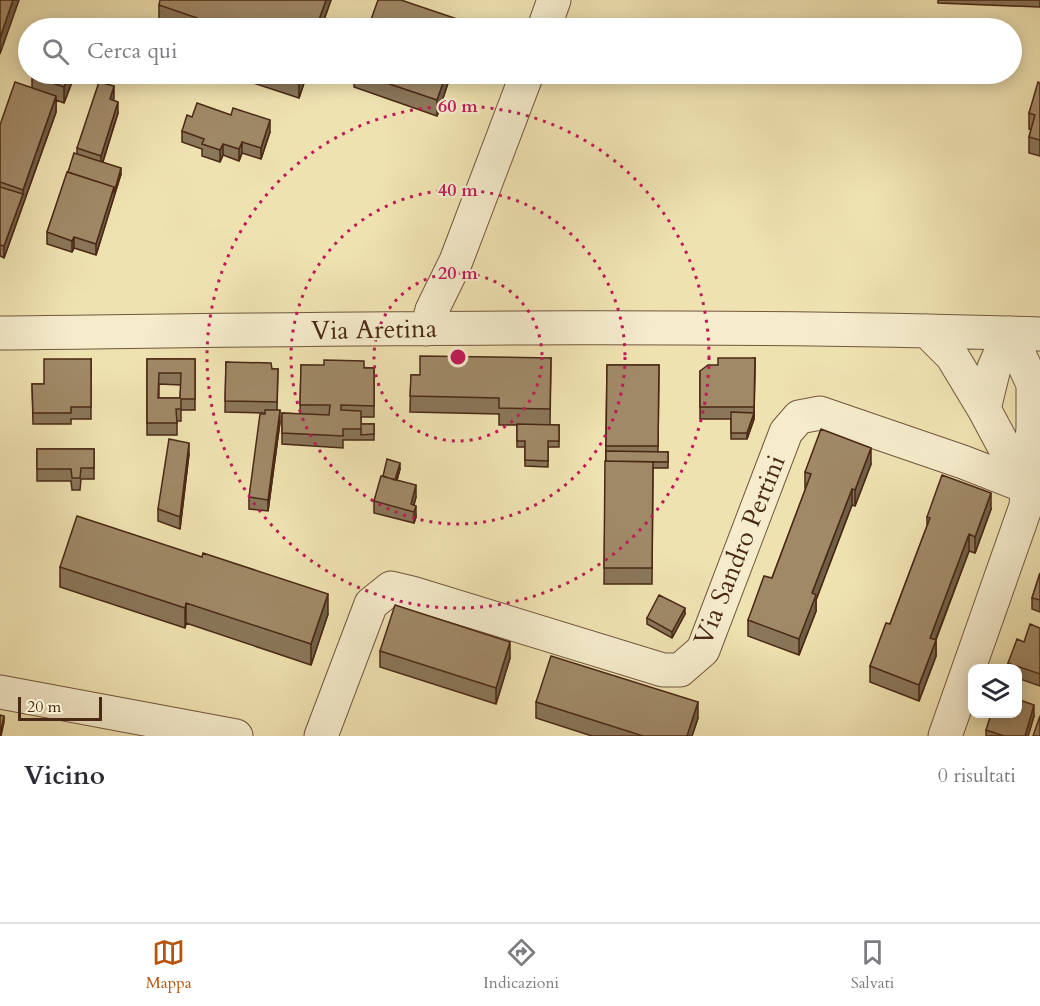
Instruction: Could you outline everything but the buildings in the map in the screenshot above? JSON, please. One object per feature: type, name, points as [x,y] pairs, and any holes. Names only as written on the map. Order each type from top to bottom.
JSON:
[{"type":"street","points":[[548,18],[554,0]]},
{"type":"street","points":[[427,328],[432,310],[456,261],[522,84]]},
{"type":"street","name":"Via Aretina","points":[[0,333],[524,327],[1024,334]]},
{"type":"street","points":[[927,331],[952,356],[1007,452],[1027,480]]},
{"type":"street","points":[[984,409],[994,368],[1024,334]]},
{"type":"street","points":[[945,736],[1026,506],[1036,380],[1024,334]]},
{"type":"street","name":"Via Sandro Pertini","points":[[321,736],[371,604],[391,588],[663,670],[680,670],[703,651],[786,432],[799,417],[820,413],[963,462],[1027,480]]},
{"type":"street","points":[[0,692],[236,736]]}]
